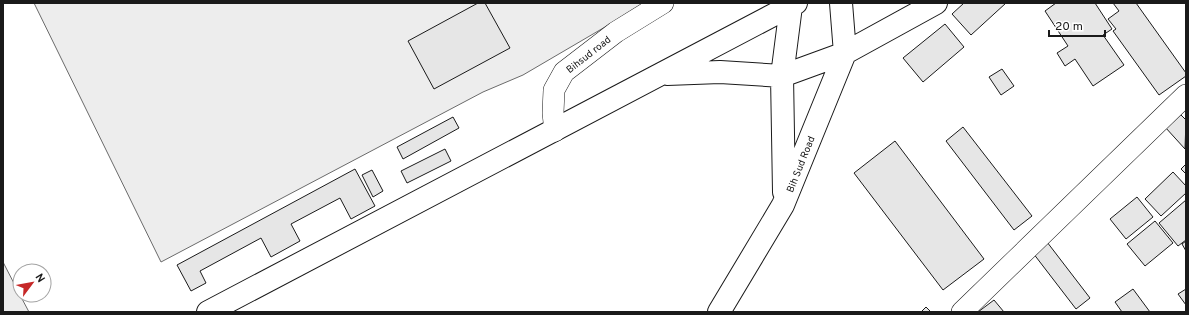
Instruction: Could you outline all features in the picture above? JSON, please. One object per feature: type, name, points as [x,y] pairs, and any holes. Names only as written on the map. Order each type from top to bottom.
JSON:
[{"type":"main road","name":"Bih Sud Road","points":[[719,312],[783,205],[844,53],[840,3]]},
{"type":"main road","points":[[660,74],[720,72],[782,76],[844,53],[936,3]]},
{"type":"main road","points":[[208,312],[555,131],[793,4]]},
{"type":"main road","points":[[783,205],[784,148],[782,76],[793,4]]},
{"type":"street","name":"Bihsud road","points":[[555,131],[553,113],[554,90],[564,72],[616,32],[663,3]]},
{"type":"street","points":[[962,312],[1186,94]]},
{"type":"shaded area","points":[[34,3],[646,3],[523,75],[483,92],[161,262]]},
{"type":"shaded area","points":[[3,262],[12,279],[12,303],[24,303],[29,312],[3,312]]},
{"type":"building","points":[[478,3],[485,3],[510,48],[434,89],[408,41]]},
{"type":"building","points":[[964,3],[1006,3],[971,35],[952,14]]},
{"type":"building","points":[[1056,3],[1095,3],[1112,29],[1103,35],[1124,65],[1093,86],[1075,59],[1065,66],[1057,53],[1068,46],[1045,11]]},
{"type":"building","points":[[1113,3],[1136,3],[1186,73],[1186,76],[1159,95],[1113,31],[1116,29],[1108,19],[1119,11]]},
{"type":"building","points":[[945,24],[964,47],[923,82],[903,58]]},
{"type":"building","points":[[1002,69],[1014,86],[1001,95],[989,77]]},
{"type":"building","points":[[1180,114],[1186,120],[1185,149],[1165,127]]},
{"type":"building","points":[[453,117],[459,128],[403,159],[397,147]]},
{"type":"building","points":[[963,127],[1032,216],[1014,230],[946,141]]},
{"type":"building","points":[[895,141],[984,259],[943,290],[854,173]]},
{"type":"building","points":[[445,149],[451,161],[407,183],[401,171]]},
{"type":"building","points":[[1186,164],[1186,174],[1181,169]]},
{"type":"building","points":[[355,169],[375,206],[351,219],[340,198],[291,224],[300,241],[271,257],[261,238],[200,271],[206,283],[191,291],[177,265]]},
{"type":"building","points":[[372,170],[383,191],[373,197],[362,175]]},
{"type":"building","points":[[1173,172],[1186,186],[1186,193],[1161,216],[1145,199]]},
{"type":"building","points":[[1137,197],[1153,217],[1126,239],[1110,219]]},
{"type":"building","points":[[1186,200],[1186,240],[1178,246],[1159,223]]},
{"type":"building","points":[[1155,221],[1173,243],[1145,266],[1127,244]]},
{"type":"building","points":[[1186,241],[1186,251],[1182,244]]},
{"type":"building","points":[[1047,242],[1090,298],[1076,309],[1033,253]]},
{"type":"building","points":[[1133,289],[1150,312],[1122,312],[1115,302]]},
{"type":"building","points":[[1186,289],[1186,305],[1178,294]]},
{"type":"building","points":[[994,300],[1004,312],[978,312]]},
{"type":"building","points":[[926,307],[931,312],[921,312]]}]
